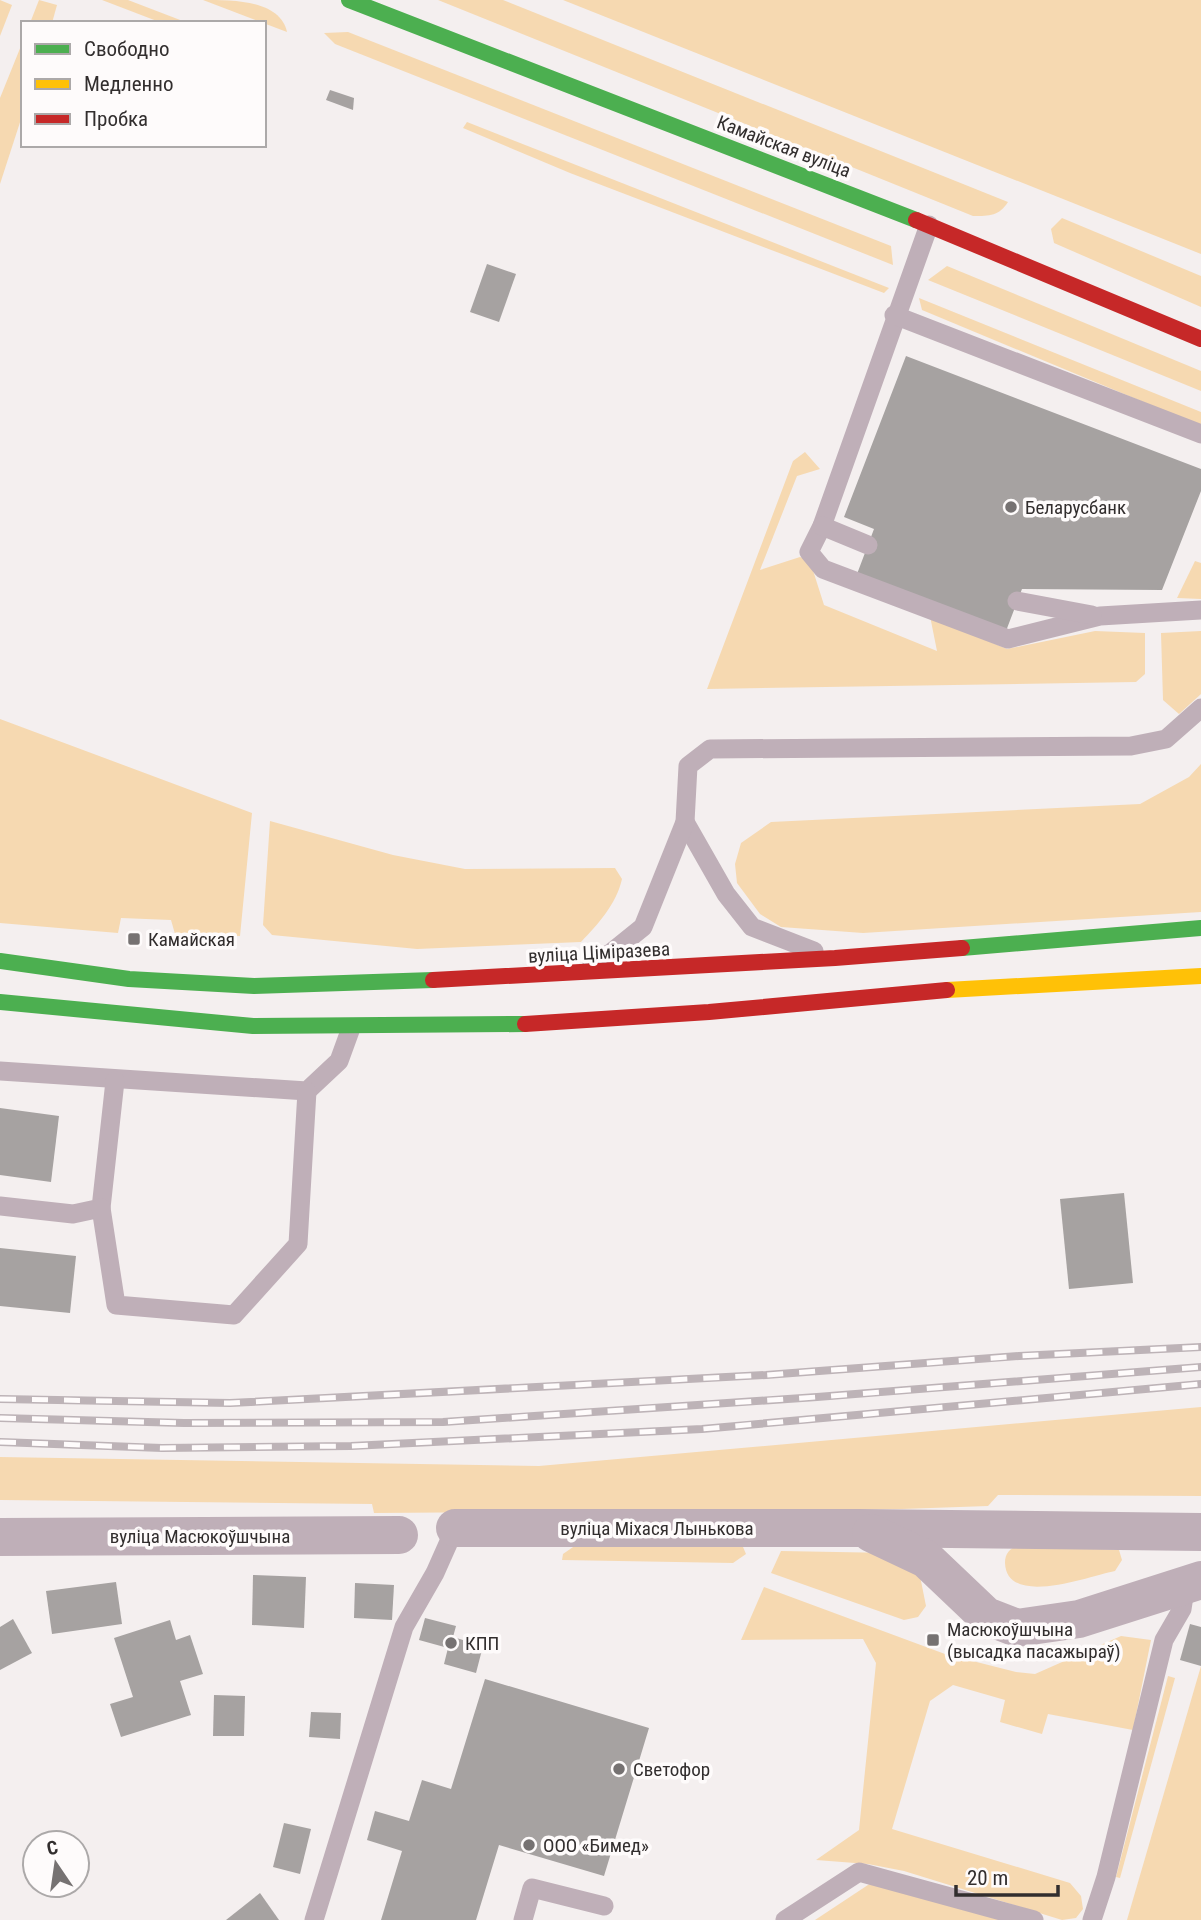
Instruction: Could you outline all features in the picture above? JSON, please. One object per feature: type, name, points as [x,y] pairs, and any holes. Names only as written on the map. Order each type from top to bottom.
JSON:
[{"type":"main road","name":"Камайская вуліца","points":[[349,0],[929,225],[1201,339]]},
{"type":"main road","name":"вуліца Ціміразева","points":[[0,961],[129,979],[254,986],[569,975],[835,958],[1201,928]]},
{"type":"main road","points":[[0,1002],[253,1026],[486,1026],[709,1012],[901,992],[1201,976]]},
{"type":"street","name":"вуліца Міхася Лынькова","points":[[454,1528],[860,1528],[935,1544],[1201,1532]]},
{"type":"street","name":"вуліца Масюкоўшчына","points":[[0,1537],[399,1535]]},
{"type":"street","points":[[935,1544],[986,1616],[1017,1629],[1079,1619],[1194,1581]]},
{"type":"lane","points":[[929,225],[894,315],[822,526],[809,552],[823,569],[1008,639],[1100,616],[1201,610]]},
{"type":"lane","points":[[894,315],[1201,434]]},
{"type":"lane","points":[[822,526],[868,545]]},
{"type":"lane","points":[[1017,601],[1100,616]]},
{"type":"lane","points":[[569,975],[612,952],[643,927],[685,822],[688,766],[710,749],[1131,746],[1166,739],[1201,708]]},
{"type":"lane","points":[[685,822],[726,894],[752,927],[835,958]]},
{"type":"lane","points":[[1050,985],[1063,938]]},
{"type":"lane","points":[[115,1081],[102,1208],[116,1305],[234,1315],[298,1244],[307,1091],[340,1061],[351,1028]]},
{"type":"lane","points":[[0,1071],[115,1081],[307,1091]]},
{"type":"lane","points":[[0,1206],[73,1214],[102,1208]]},
{"type":"lane","points":[[314,1920],[404,1627],[435,1573],[454,1528]]},
{"type":"lane","points":[[1092,1920],[1106,1877],[1164,1640],[1194,1581]]},
{"type":"lane","points":[[785,1920],[859,1872],[1034,1920]]},
{"type":"lane","points":[[523,1920],[532,1888],[604,1906]]},
{"type":"shaded area","points":[[0,0],[12,5],[0,36]]},
{"type":"shaded area","points":[[39,0],[57,5],[53,21],[31,21]]},
{"type":"shaded area","points":[[102,0],[128,0],[183,21],[157,21]]},
{"type":"shaded area","points":[[203,0],[228,0],[266,8],[283,21],[287,32],[266,24],[266,21],[258,21]]},
{"type":"shaded area","points":[[438,0],[503,0],[1008,202],[993,214],[973,216]]},
{"type":"shaded area","points":[[563,0],[1201,0],[1201,254]]},
{"type":"shaded area","points":[[348,32],[891,246],[893,265],[335,44],[324,33]]},
{"type":"shaded area","points":[[21,46],[21,119],[0,184],[0,98]]},
{"type":"shaded area","points":[[467,122],[889,288],[884,293],[570,173],[463,128]]},
{"type":"shaded area","points":[[1062,218],[1201,276],[1201,307],[1054,243],[1051,229]]},
{"type":"shaded area","points":[[947,266],[1201,371],[1201,391],[928,280]]},
{"type":"shaded area","points":[[919,298],[1201,412],[1201,426],[922,310]]},
{"type":"shaded area","points":[[805,452],[820,469],[797,476],[760,570],[800,557],[810,561],[824,605],[937,651],[930,616],[1007,649],[1095,631],[1145,633],[1145,674],[1136,682],[707,689],[793,461]]},
{"type":"shaded area","points":[[1195,561],[1201,563],[1201,599],[1177,598]]},
{"type":"shaded area","points":[[1201,631],[1201,694],[1179,714],[1163,700],[1161,633]]},
{"type":"shaded area","points":[[0,719],[252,813],[240,936],[175,934],[171,920],[121,918],[118,933],[0,923]]},
{"type":"shaded area","points":[[1201,764],[1201,912],[863,933],[781,927],[760,914],[737,883],[735,864],[741,843],[771,822],[1140,804],[1189,777]]},
{"type":"shaded area","points":[[270,821],[393,855],[465,869],[615,868],[622,879],[611,906],[581,942],[417,949],[272,935],[263,925]]},
{"type":"shaded area","points":[[1201,1407],[1201,1496],[998,1495],[988,1506],[902,1509],[374,1513],[372,1504],[0,1500],[0,1457],[539,1466]]},
{"type":"shaded area","points":[[1021,1544],[1119,1550],[1122,1560],[1115,1571],[1069,1583],[1034,1587],[1019,1584],[1009,1576],[1005,1563],[1009,1551]]},
{"type":"shaded area","points":[[576,1545],[743,1547],[746,1554],[733,1563],[562,1560],[563,1554]]},
{"type":"shaded area","points":[[781,1551],[892,1553],[917,1561],[926,1606],[918,1617],[904,1620],[771,1573]]},
{"type":"shaded area","points":[[764,1587],[945,1654],[1016,1672],[1035,1674],[1121,1636],[1151,1640],[1133,1730],[1048,1714],[1042,1734],[1000,1722],[1005,1700],[953,1685],[930,1701],[892,1829],[1070,1883],[1081,1896],[1083,1909],[1076,1918],[1062,1920],[904,1871],[868,1864],[816,1860],[859,1830],[876,1663],[863,1639],[741,1640]]},
{"type":"shaded area","points":[[1201,1666],[1201,1920],[1127,1920]]},
{"type":"shaded area","points":[[1168,1676],[1175,1678],[1120,1878],[1116,1877]]},
{"type":"shaded area","points":[[874,1881],[1021,1920],[815,1920]]},
{"type":"building","points":[[330,90],[354,98],[353,110],[326,100]]},
{"type":"building","points":[[487,264],[516,274],[499,322],[470,312]]},
{"type":"building","points":[[906,356],[1201,469],[1201,491],[1162,590],[1022,589],[1006,631],[857,574],[874,529],[844,517]]},
{"type":"building","points":[[0,1108],[59,1116],[51,1182],[0,1175]]},
{"type":"building","points":[[1124,1193],[1133,1283],[1069,1289],[1060,1199]]},
{"type":"building","points":[[0,1248],[76,1256],[70,1313],[0,1306]]},
{"type":"building","points":[[253,1575],[306,1577],[304,1628],[252,1625]]},
{"type":"building","points":[[116,1582],[122,1624],[52,1634],[46,1591]]},
{"type":"building","points":[[355,1583],[394,1585],[392,1620],[354,1618]]},
{"type":"building","name":"КПП","points":[[425,1618],[456,1626],[453,1637],[483,1646],[476,1673],[444,1664],[448,1648],[419,1640]]},
{"type":"building","points":[[13,1619],[32,1653],[0,1670],[0,1627]]},
{"type":"building","points":[[170,1620],[176,1640],[190,1635],[203,1674],[180,1681],[191,1715],[121,1737],[110,1704],[133,1697],[114,1638]]},
{"type":"building","points":[[1190,1624],[1201,1627],[1201,1666],[1180,1660]]},
{"type":"building","points":[[485,1679],[649,1728],[604,1876],[499,1845],[476,1920],[381,1920],[402,1851],[367,1840],[375,1811],[409,1821],[422,1780],[451,1789]]},
{"type":"building","points":[[214,1695],[245,1696],[244,1736],[213,1736]]},
{"type":"building","points":[[311,1712],[341,1713],[340,1739],[309,1737]]},
{"type":"building","points":[[284,1823],[311,1829],[300,1874],[273,1867]]},
{"type":"building","points":[[260,1893],[279,1920],[226,1920]]},
{"type":"railway","points":[[0,1399],[230,1403],[766,1375],[1019,1356],[1201,1347]]},
{"type":"railway","points":[[0,1418],[184,1423],[443,1422],[817,1397],[1201,1367]]},
{"type":"railway","points":[[0,1442],[162,1448],[351,1446],[702,1429],[1201,1384]]},
{"type":"traffic: fast","points":[[349,0],[916,220]]},
{"type":"traffic: fast","points":[[962,948],[1201,928]]},
{"type":"traffic: fast","points":[[0,961],[129,979],[254,986],[433,980]]},
{"type":"traffic: fast","points":[[0,1002],[253,1026],[525,1024]]},
{"type":"traffic: slow","points":[[947,990],[1201,976]]},
{"type":"traffic: jam","points":[[916,220],[1201,339]]},
{"type":"traffic: jam","points":[[433,980],[835,958],[962,948]]},
{"type":"traffic: jam","points":[[525,1024],[709,1012],[947,990]]},
{"type":"place","name":"Беларусбанк","points":[[1011,507]]},
{"type":"place","name":"Камайская","points":[[134,939]]},
{"type":"place","name":"Масюкоўшчына (высадка пасажыраў)","points":[[933,1640]]},
{"type":"place","name":"КПП","points":[[451,1643]]},
{"type":"place","name":"Светофор","points":[[619,1769]]},
{"type":"place","name":"ООО «Бимед»","points":[[529,1845]]}]
